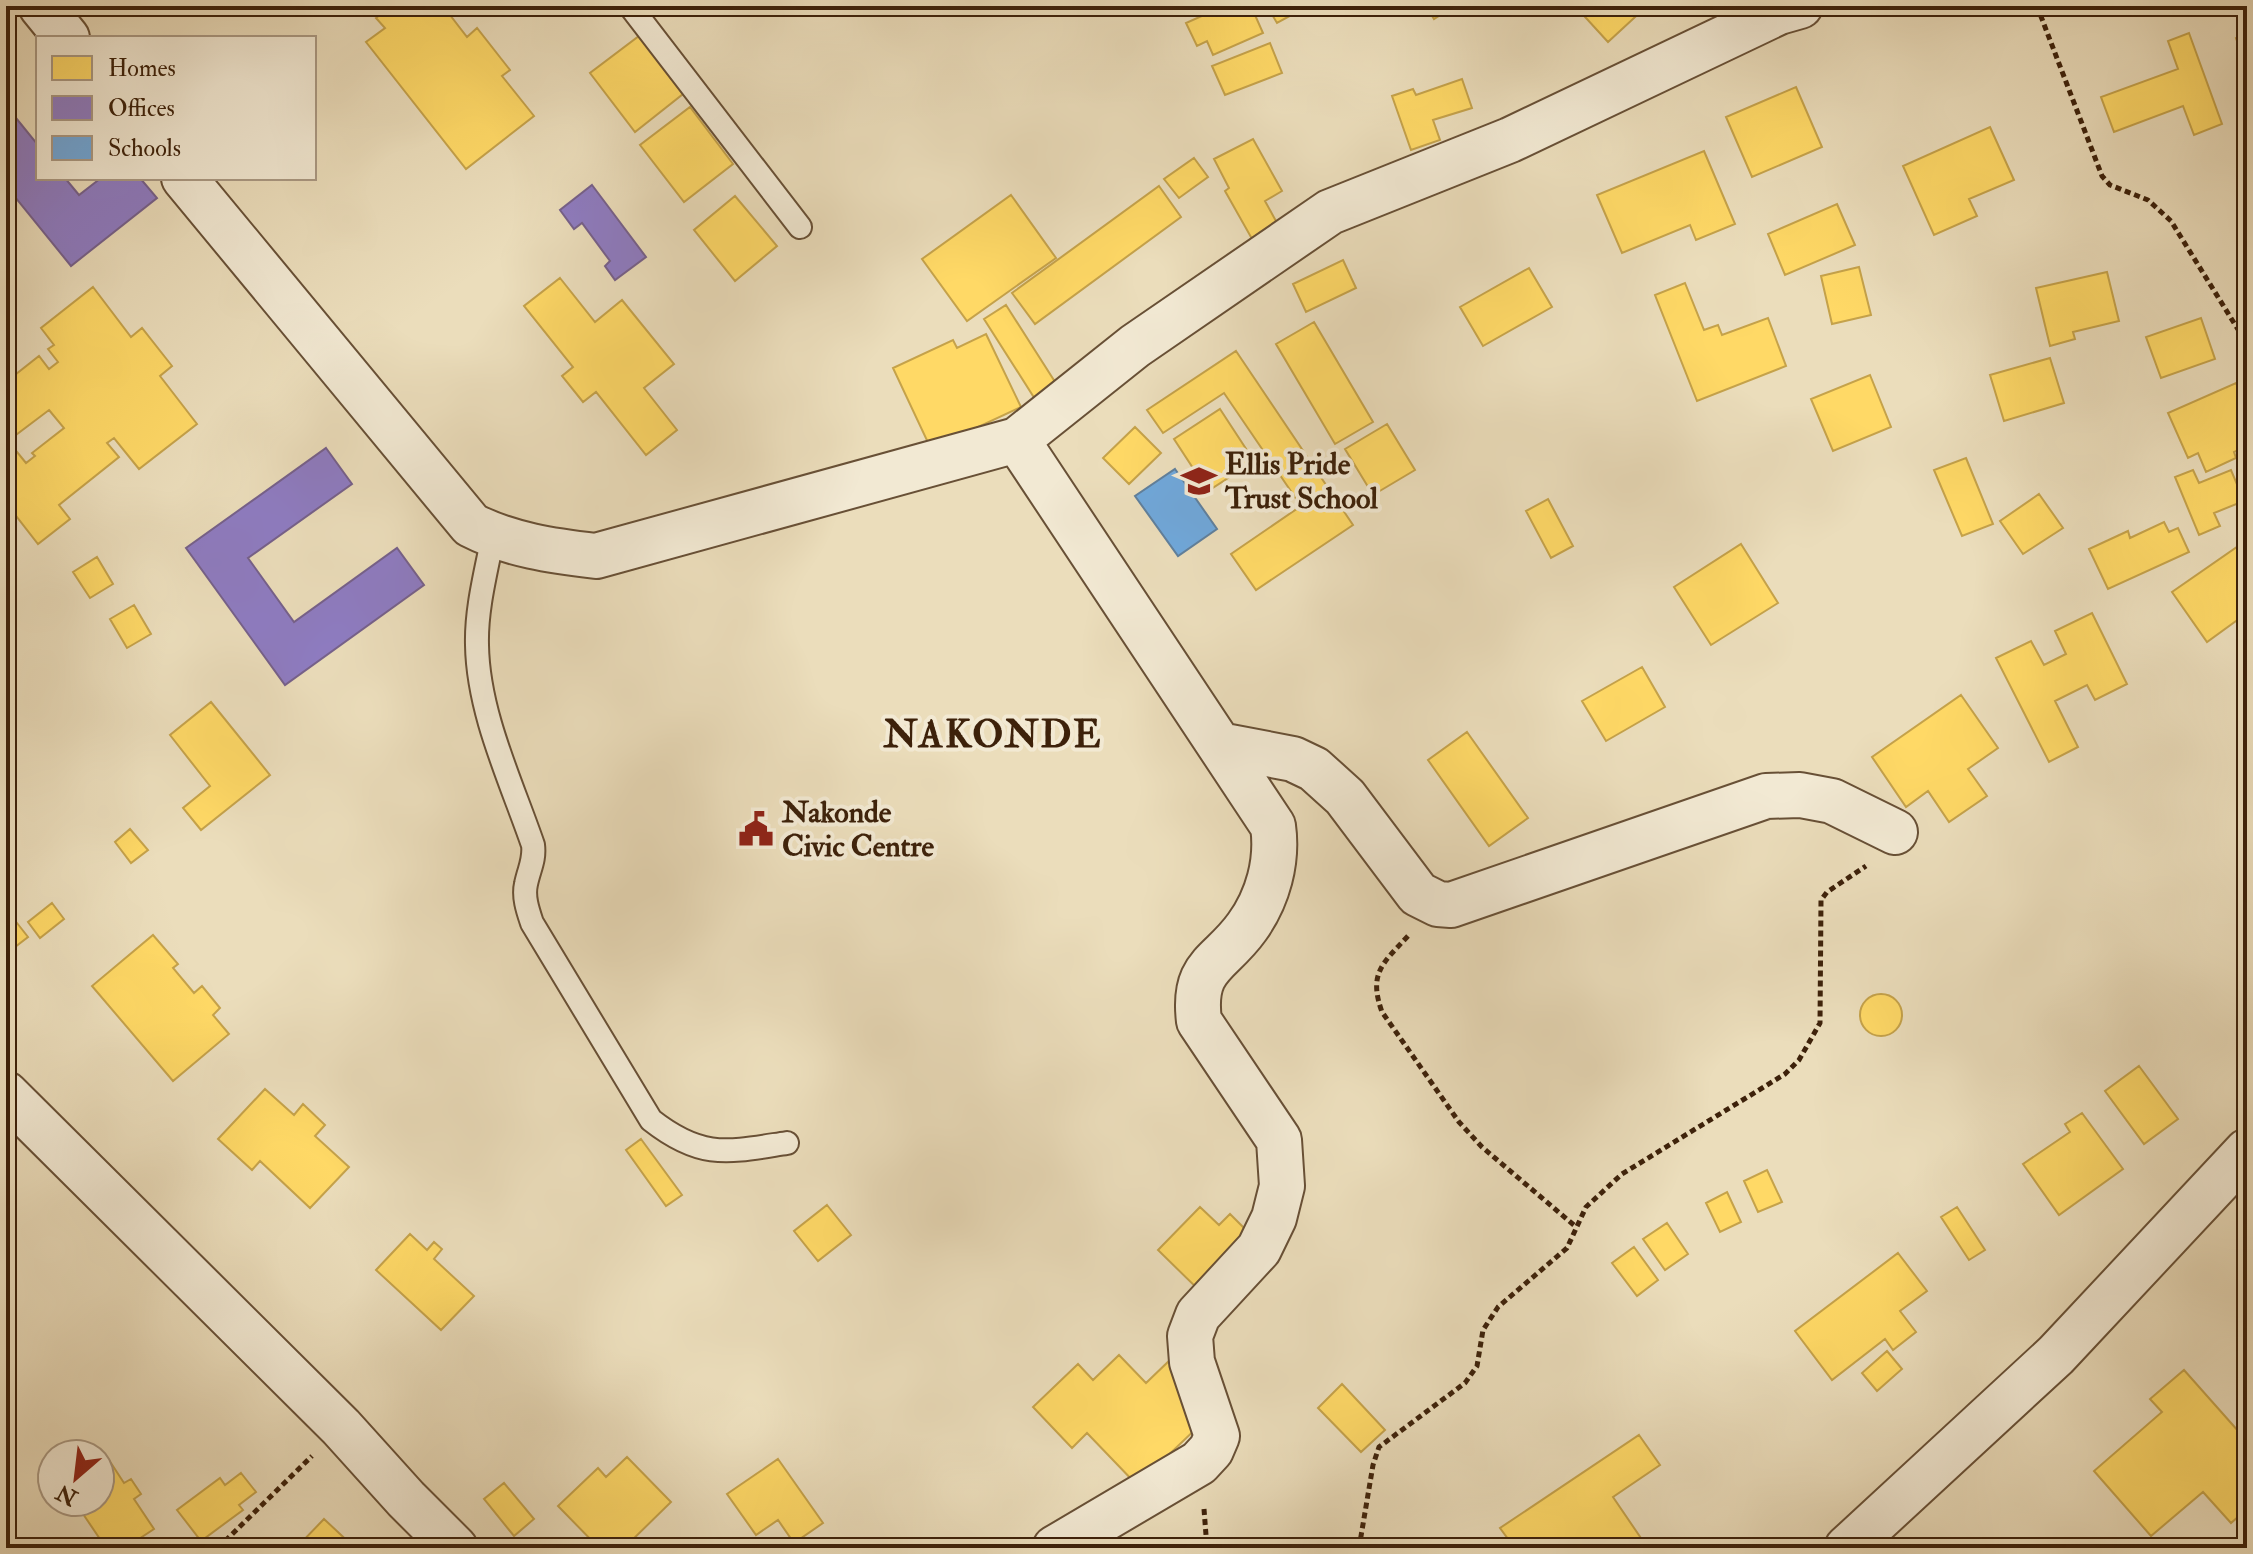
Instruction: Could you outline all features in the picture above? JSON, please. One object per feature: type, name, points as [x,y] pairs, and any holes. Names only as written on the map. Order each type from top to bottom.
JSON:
[{"type":"street","points":[[41,6],[65,36]]},
{"type":"street","points":[[186,180],[471,525],[493,536],[552,551],[596,556],[1017,440],[1135,346],[1330,212],[1510,140],[1779,12],[1800,6]]},
{"type":"street","points":[[1017,440],[1273,826],[1276,849],[1269,885],[1247,927],[1207,968],[1197,1000],[1199,1021],[1279,1140],[1282,1186],[1274,1218],[1259,1249],[1198,1315],[1190,1336],[1192,1362],[1217,1436],[1216,1444],[1199,1463],[1055,1548]]},
{"type":"street","points":[[1220,745],[1293,759],[1314,769],[1345,797],[1418,894],[1438,904],[1451,905],[1766,796],[1800,795],[1832,801],[1895,832]]},
{"type":"street","points":[[6,1094],[341,1427],[455,1548]]},
{"type":"street","points":[[1862,1544],[2056,1355],[2247,1151]]},
{"type":"lane","points":[[630,6],[800,227]]},
{"type":"lane","points":[[493,536],[477,624],[478,661],[490,723],[533,845],[533,866],[525,886],[526,905],[532,923],[651,1120],[668,1133],[706,1150],[726,1152],[787,1143]]},
{"type":"path","points":[[2037,6],[2102,176],[2110,185],[2148,200],[2171,221],[2247,344]]},
{"type":"path","points":[[1359,1548],[1379,1447],[1465,1383],[1477,1366],[1483,1330],[1490,1317],[1567,1248],[1586,1207],[1622,1174],[1785,1074],[1799,1060],[1820,1023],[1821,900],[1827,892],[1879,857],[1895,832]]},
{"type":"path","points":[[1438,904],[1383,964],[1375,993],[1382,1012],[1459,1122],[1482,1147],[1575,1226]]},
{"type":"path","points":[[218,1548],[341,1427]]},
{"type":"building: Homes","points":[[391,6],[406,6],[408,9],[412,6],[443,6],[467,37],[477,28],[510,70],[502,76],[534,116],[466,169],[366,42],[385,28],[376,18]]},
{"type":"building: Homes","points":[[1224,6],[1251,6],[1263,33],[1213,55],[1207,41],[1197,46],[1186,23]]},
{"type":"building: Homes","points":[[1267,6],[1308,6],[1277,23]]},
{"type":"building: Homes","points":[[1426,6],[1454,6],[1434,19]]},
{"type":"building: Homes","points":[[1575,6],[1647,6],[1608,42]]},
{"type":"building: Homes","points":[[2189,33],[2222,124],[2194,135],[2183,106],[2114,132],[2101,97],[2178,69],[2168,41]]},
{"type":"building: Homes","points":[[2247,34],[2247,69],[2236,38]]},
{"type":"building: Homes","points":[[639,36],[683,94],[635,132],[590,73]]},
{"type":"building: Homes","points":[[1270,43],[1282,73],[1225,95],[1212,66]]},
{"type":"building: Homes","points":[[1462,79],[1472,108],[1433,120],[1440,140],[1411,150],[1392,96],[1413,89],[1416,95]]},
{"type":"building: Homes","points":[[1796,87],[1822,147],[1752,177],[1726,117]]},
{"type":"building: Homes","points":[[690,107],[733,164],[684,202],[640,145]]},
{"type":"building: Homes","points":[[1990,127],[2014,180],[1969,199],[1977,216],[1934,235],[1903,166]]},
{"type":"building: Homes","points":[[1253,139],[1282,191],[1265,201],[1282,232],[1256,246],[1225,191],[1229,188],[1214,159]]},
{"type":"building: Homes","points":[[1704,151],[1735,224],[1696,240],[1690,225],[1622,253],[1597,195]]},
{"type":"building: Homes","points":[[1194,158],[1208,177],[1179,198],[1164,179]]},
{"type":"building: Homes","points":[[1159,186],[1181,217],[1035,324],[1012,293]]},
{"type":"building: Homes","points":[[1011,195],[1056,258],[967,321],[922,259]]},
{"type":"building: Homes","points":[[735,196],[777,246],[735,281],[694,230]]},
{"type":"building: Homes","points":[[1837,204],[1855,245],[1785,275],[1768,234]]},
{"type":"building: Homes","points":[[1343,260],[1356,288],[1306,312],[1293,284]]},
{"type":"building: Homes","points":[[1859,267],[1871,315],[1832,324],[1821,276]]},
{"type":"building: Homes","points":[[1529,268],[1552,307],[1483,346],[1460,307]]},
{"type":"building: Homes","points":[[2107,272],[2119,321],[2073,332],[2075,339],[2050,346],[2036,288]]},
{"type":"building: Homes","points":[[560,278],[595,322],[622,300],[674,364],[644,388],[677,430],[646,455],[596,392],[583,402],[562,376],[573,367],[524,306]]},
{"type":"building: Homes","points":[[1685,283],[1704,330],[1718,325],[1722,335],[1768,318],[1786,366],[1697,401],[1655,295]]},
{"type":"building: Homes","points":[[93,287],[131,337],[142,328],[172,366],[160,376],[197,424],[139,469],[114,438],[107,443],[119,457],[59,505],[70,519],[38,544],[6,503],[6,382],[39,356],[49,369],[58,362],[48,349],[54,345],[41,328]],"holes":[[[49,410],[64,428],[32,453],[35,456],[26,463],[8,441]]]},
{"type":"building: Homes","points":[[1006,305],[1057,385],[1035,399],[984,319]]},
{"type":"building: Homes","points":[[2201,318],[2215,359],[2161,378],[2146,337]]},
{"type":"building: Homes","points":[[1314,322],[1373,422],[1335,444],[1276,344]]},
{"type":"building: Homes","points":[[986,334],[1021,407],[931,449],[893,368],[953,340],[957,348]]},
{"type":"building: Homes","points":[[1236,351],[1353,525],[1256,590],[1231,554],[1301,506],[1224,393],[1163,433],[1147,410]]},
{"type":"building: Homes","points":[[2050,358],[2064,403],[2004,421],[1990,375]]},
{"type":"building: Homes","points":[[1870,375],[1891,427],[1833,451],[1811,399]]},
{"type":"building: Homes","points":[[2236,383],[2247,407],[2247,446],[2234,452],[2236,458],[2206,472],[2198,453],[2188,458],[2168,413]]},
{"type":"building: Homes","points":[[1220,409],[1254,461],[1208,491],[1174,439]]},
{"type":"building: Homes","points":[[1387,424],[1415,470],[1373,495],[1345,449]]},
{"type":"building: Homes","points":[[1135,427],[1161,453],[1129,484],[1103,458]]},
{"type":"building: Homes","points":[[1966,458],[1993,524],[1962,536],[1934,470]]},
{"type":"building: Homes","points":[[2193,470],[2199,483],[2231,470],[2244,501],[2214,513],[2220,526],[2199,535],[2175,477]]},
{"type":"building: Homes","points":[[2039,494],[2063,528],[2023,554],[2000,521]]},
{"type":"building: Homes","points":[[1548,499],[1573,546],[1551,558],[1526,511]]},
{"type":"building: Homes","points":[[2164,522],[2169,532],[2178,528],[2189,552],[2108,589],[2089,549],[2128,531],[2130,538]]},
{"type":"building: Homes","points":[[2247,540],[2247,613],[2207,642],[2172,592]]},
{"type":"building: Homes","points":[[1741,544],[1778,603],[1711,645],[1674,587]]},
{"type":"building: Homes","points":[[97,557],[113,584],[90,598],[73,572]]},
{"type":"building: Homes","points":[[134,605],[151,634],[127,648],[110,619]]},
{"type":"building: Homes","points":[[2092,613],[2127,684],[2095,700],[2087,685],[2055,701],[2078,747],[2049,762],[1996,658],[2031,641],[2044,665],[2066,654],[2055,631]]},
{"type":"building: Homes","points":[[1642,667],[1665,707],[1606,741],[1582,701]]},
{"type":"building: Homes","points":[[1961,695],[1998,748],[1968,769],[1987,796],[1949,822],[1928,791],[1906,807],[1872,757]]},
{"type":"building: Homes","points":[[211,702],[270,775],[201,830],[183,808],[210,786],[170,735]]},
{"type":"building: Homes","points":[[1467,732],[1528,818],[1489,846],[1428,760]]},
{"type":"building: Homes","points":[[130,829],[148,850],[131,863],[115,842]]},
{"type":"building: Homes","points":[[52,903],[64,919],[40,938],[28,922]]},
{"type":"building: Homes","points":[[6,909],[28,937],[6,954]]},
{"type":"building: Homes","points":[[153,935],[178,964],[173,968],[194,993],[202,986],[220,1008],[213,1015],[229,1034],[173,1081],[92,986]]},
{"type":"building: Homes","points":[[1881,994],[1896,1000],[1902,1015],[1896,1030],[1881,1036],[1866,1030],[1860,1015],[1866,1000]]},
{"type":"building: Homes","points":[[2139,1066],[2178,1119],[2144,1144],[2105,1091]]},
{"type":"building: Homes","points":[[265,1089],[294,1115],[303,1104],[325,1125],[315,1136],[349,1167],[310,1208],[260,1161],[252,1170],[218,1139]]},
{"type":"building: Homes","points":[[2082,1113],[2123,1169],[2059,1215],[2023,1164],[2070,1132],[2065,1124]]},
{"type":"building: Homes","points":[[641,1139],[682,1195],[666,1206],[626,1150]]},
{"type":"building: Homes","points":[[1767,1170],[1782,1202],[1758,1212],[1744,1181]]},
{"type":"building: Homes","points":[[1727,1192],[1741,1222],[1720,1232],[1706,1203]]},
{"type":"building: Homes","points":[[827,1205],[851,1235],[818,1261],[794,1231]]},
{"type":"building: Homes","points":[[1200,1207],[1219,1225],[1230,1214],[1247,1231],[1207,1298],[1158,1250]]},
{"type":"building: Homes","points":[[1957,1207],[1985,1250],[1969,1260],[1941,1217]]},
{"type":"building: Homes","points":[[1667,1223],[1688,1254],[1665,1270],[1643,1239]]},
{"type":"building: Homes","points":[[410,1234],[427,1250],[434,1242],[442,1249],[434,1259],[474,1296],[441,1330],[376,1270]]},
{"type":"building: Homes","points":[[1634,1247],[1658,1280],[1637,1296],[1612,1263]]},
{"type":"building: Homes","points":[[1898,1253],[1927,1291],[1900,1311],[1916,1332],[1893,1350],[1885,1339],[1832,1380],[1795,1331]]},
{"type":"building: Homes","points":[[1887,1351],[1902,1369],[1877,1391],[1862,1373]]},
{"type":"building: Homes","points":[[1119,1355],[1146,1383],[1171,1359],[1199,1387],[1182,1403],[1201,1424],[1137,1485],[1087,1433],[1072,1448],[1033,1407],[1078,1364],[1093,1380]]},
{"type":"building: Homes","points":[[2184,1370],[2247,1441],[2247,1509],[2231,1523],[2203,1492],[2151,1536],[2094,1471],[2162,1412],[2150,1399]]},
{"type":"building: Homes","points":[[1342,1384],[1385,1430],[1361,1452],[1318,1408]]},
{"type":"building: Homes","points":[[1639,1435],[1660,1465],[1613,1497],[1647,1547],[1493,1548],[1508,1539],[1500,1528]]},
{"type":"building: Homes","points":[[627,1457],[671,1502],[624,1548],[599,1548],[558,1506],[598,1468],[606,1477]]},
{"type":"building: Homes","points":[[778,1459],[823,1523],[794,1543],[778,1520],[756,1535],[727,1494]]},
{"type":"building: Homes","points":[[116,1471],[124,1483],[131,1479],[141,1494],[134,1499],[154,1529],[125,1548],[106,1548],[86,1518],[116,1518]]},
{"type":"building: Homes","points":[[241,1473],[256,1492],[239,1505],[243,1510],[201,1541],[177,1510],[220,1478],[225,1485]]},
{"type":"building: Homes","points":[[504,1483],[534,1519],[514,1536],[484,1499]]},
{"type":"building: Homes","points":[[324,1519],[355,1548],[296,1548]]},
{"type":"building: Offices","points":[[16,118],[36,143],[36,180],[67,180],[79,195],[98,180],[142,180],[157,198],[71,266],[6,186],[6,127]]},
{"type":"building: Offices","points":[[592,185],[646,257],[615,280],[605,266],[610,261],[582,223],[574,229],[560,210]]},
{"type":"building: Offices","points":[[326,448],[352,484],[248,558],[294,622],[397,548],[424,585],[285,685],[186,548]]},
{"type":"building: Schools","points":[[1175,469],[1217,529],[1178,556],[1135,496]]},
{"type":"place","name":"Ellis Pride Trust School","points":[[1199,481]]},
{"type":"place","name":"Nakonde Civic Centre","points":[[756,829]]},
{"type":"district","name":"NAKONDE","points":[[993,735]]}]
